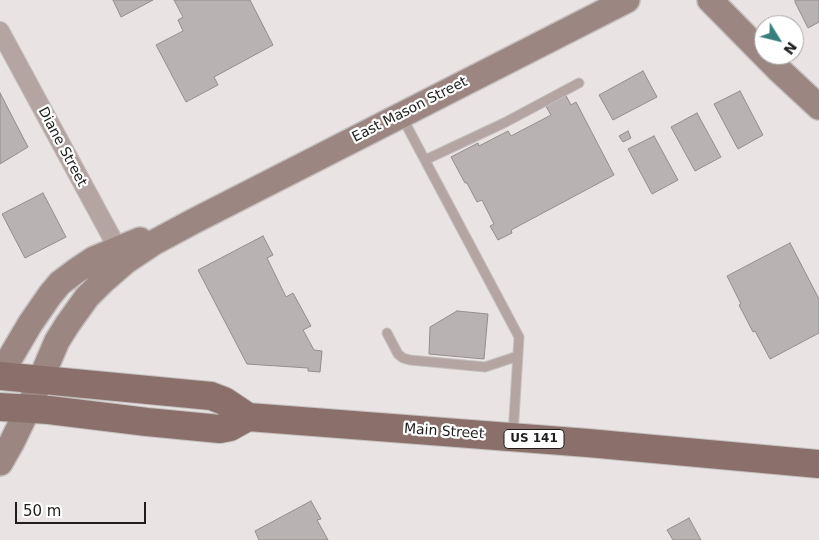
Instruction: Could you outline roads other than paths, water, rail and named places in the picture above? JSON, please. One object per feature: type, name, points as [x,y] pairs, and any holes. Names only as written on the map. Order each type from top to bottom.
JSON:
[{"type":"main road","name":"East Mason Street","points":[[0,376],[35,316],[50,295],[60,283],[94,259],[122,255],[194,221],[627,0]]},
{"type":"main road","points":[[710,0],[778,69],[819,106]]},
{"type":"main road","name":"East Mason Street","points":[[0,463],[12,442],[58,341],[75,313],[122,255]]},
{"type":"main road","name":"Main Street","points":[[0,376],[211,396],[224,401],[248,416],[819,464]]},
{"type":"main road","points":[[0,407],[28,408],[220,429],[230,427],[248,416]]},
{"type":"street","name":"Diane Street","points":[[0,31],[122,255]]},
{"type":"lane","points":[[425,160],[504,123],[579,82]]},
{"type":"lane","points":[[401,115],[519,337],[513,437]]},
{"type":"lane","points":[[387,334],[398,354],[410,360],[486,367],[518,356]]}]
